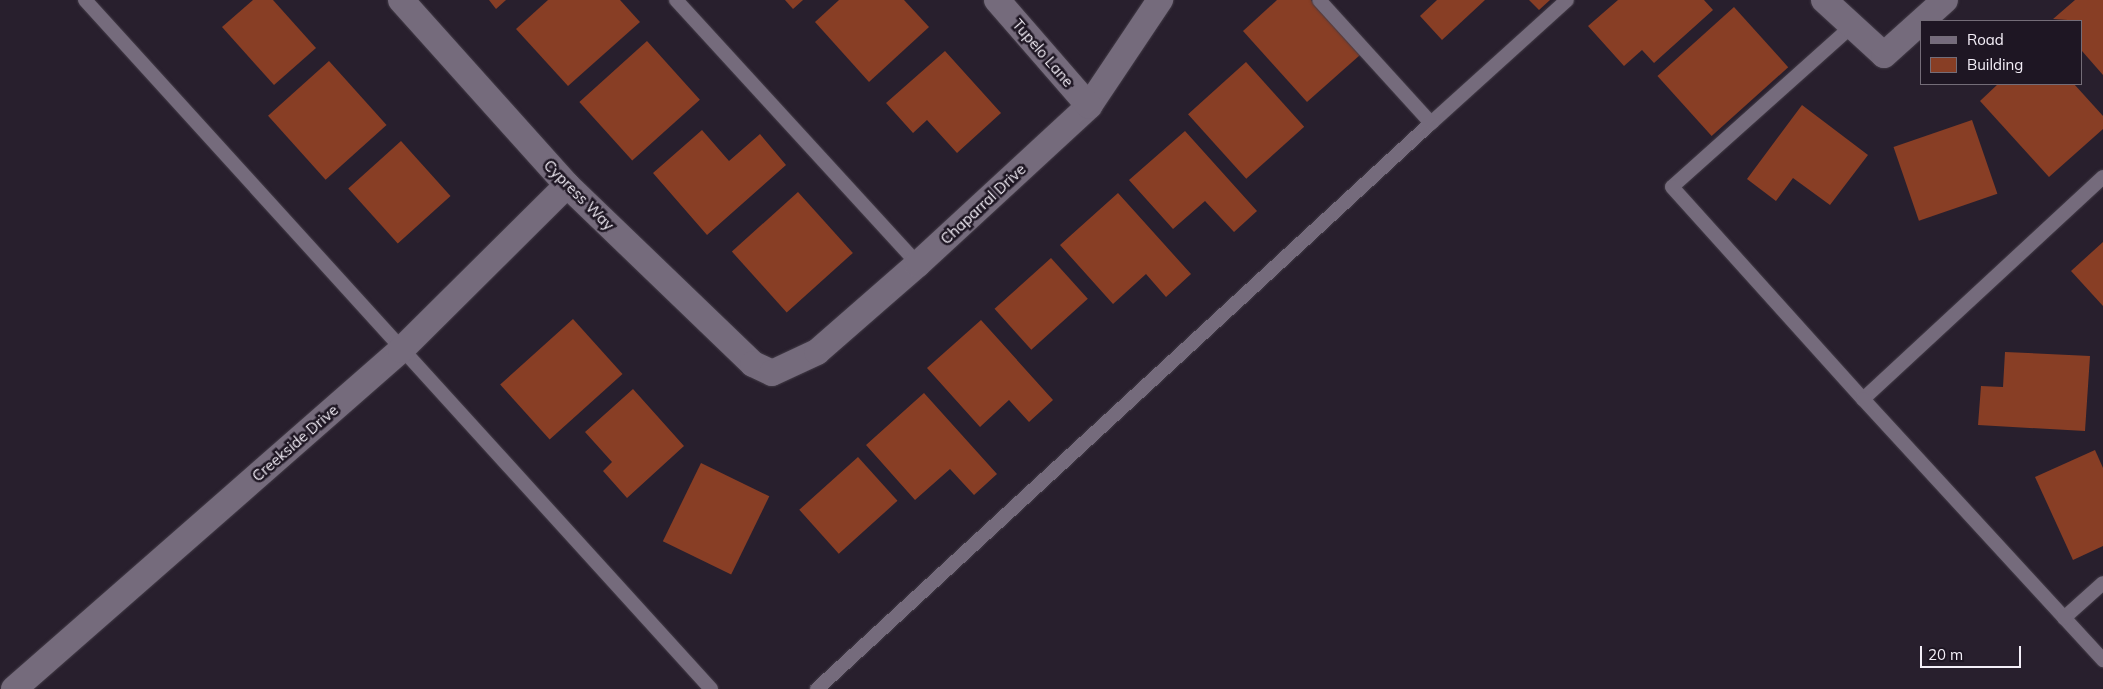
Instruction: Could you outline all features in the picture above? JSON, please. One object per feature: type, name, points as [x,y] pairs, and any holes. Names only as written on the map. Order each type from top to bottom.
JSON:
[{"type":"street","name":"Cypress Way","points":[[401,0],[567,185],[753,364],[772,373]]},
{"type":"street","name":"Tupelo Lane","points":[[997,0],[1089,106]]},
{"type":"street","name":"Chaparral Drive","points":[[772,373],[816,352],[918,264],[1089,106],[1160,0]]},
{"type":"street","points":[[1824,0],[1884,55],[1920,23]]},
{"type":"street","points":[[1923,20],[1945,0]]},
{"type":"street","name":"Creekside Drive","points":[[14,689],[401,350],[567,185]]},
{"type":"lane","points":[[85,0],[711,689]]},
{"type":"lane","points":[[676,0],[918,264]]},
{"type":"lane","points":[[1319,0],[1431,123]]},
{"type":"lane","points":[[817,689],[1567,0]]},
{"type":"lane","points":[[1852,26],[1672,187],[1863,399],[2103,660]]},
{"type":"lane","points":[[1863,399],[2103,177]]},
{"type":"lane","points":[[2064,618],[2103,583]]},
{"type":"building","points":[[253,0],[273,0],[316,48],[274,85],[222,27]]},
{"type":"building","points":[[489,0],[506,0],[496,9]]},
{"type":"building","points":[[548,0],[620,0],[640,22],[568,86],[516,29]]},
{"type":"building","points":[[785,0],[803,0],[793,9]]},
{"type":"building","points":[[839,0],[904,0],[929,27],[869,82],[815,22]]},
{"type":"building","points":[[1277,0],[1311,0],[1360,55],[1307,102],[1243,31]]},
{"type":"building","points":[[1437,0],[1485,0],[1442,40],[1420,16]]},
{"type":"building","points":[[1529,0],[1550,0],[1539,10]]},
{"type":"building","points":[[1618,0],[1704,0],[1713,10],[1654,63],[1642,50],[1624,66],[1588,26]]},
{"type":"building","points":[[2075,0],[2103,0],[2103,75],[2083,52],[2083,20],[2053,19]]},
{"type":"building","points":[[1734,7],[1788,67],[1712,136],[1657,76]]},
{"type":"building","points":[[647,41],[700,100],[632,161],[579,102]]},
{"type":"building","points":[[945,51],[1001,113],[957,153],[927,120],[913,133],[886,103]]},
{"type":"building","points":[[329,61],[387,125],[326,180],[268,116]]},
{"type":"building","points":[[1246,62],[1304,127],[1246,179],[1188,114]]},
{"type":"building","points":[[1997,85],[2075,85],[2103,116],[2103,129],[2049,177],[1980,101]]},
{"type":"building","points":[[1802,105],[1868,155],[1830,205],[1793,178],[1776,201],[1747,179]]},
{"type":"building","points":[[1972,120],[1997,194],[1919,221],[1894,147]]},
{"type":"building","points":[[702,130],[729,161],[760,134],[786,165],[707,235],[653,173]]},
{"type":"building","points":[[1185,131],[1257,211],[1234,232],[1205,201],[1173,229],[1129,180]]},
{"type":"building","points":[[401,141],[451,196],[398,244],[348,189]]},
{"type":"building","points":[[798,192],[853,253],[787,312],[732,252]]},
{"type":"building","points":[[1118,193],[1191,274],[1166,297],[1146,274],[1113,304],[1060,245]]},
{"type":"building","points":[[2103,242],[2103,306],[2071,271]]},
{"type":"building","points":[[1051,258],[1088,299],[1031,350],[995,309]]},
{"type":"building","points":[[573,319],[623,374],[550,440],[500,385]]},
{"type":"building","points":[[981,320],[1053,400],[1029,422],[1009,400],[980,427],[927,368]]},
{"type":"building","points":[[2005,352],[2090,356],[2085,431],[1978,425],[1981,386],[2003,387]]},
{"type":"building","points":[[633,389],[684,446],[627,498],[603,471],[612,462],[585,432]]},
{"type":"building","points":[[924,393],[997,474],[974,495],[950,469],[915,500],[866,445]]},
{"type":"building","points":[[2095,450],[2103,468],[2103,546],[2073,560],[2035,477]]},
{"type":"building","points":[[858,457],[897,501],[839,554],[799,510]]},
{"type":"building","points":[[701,463],[769,496],[731,575],[663,541]]}]
